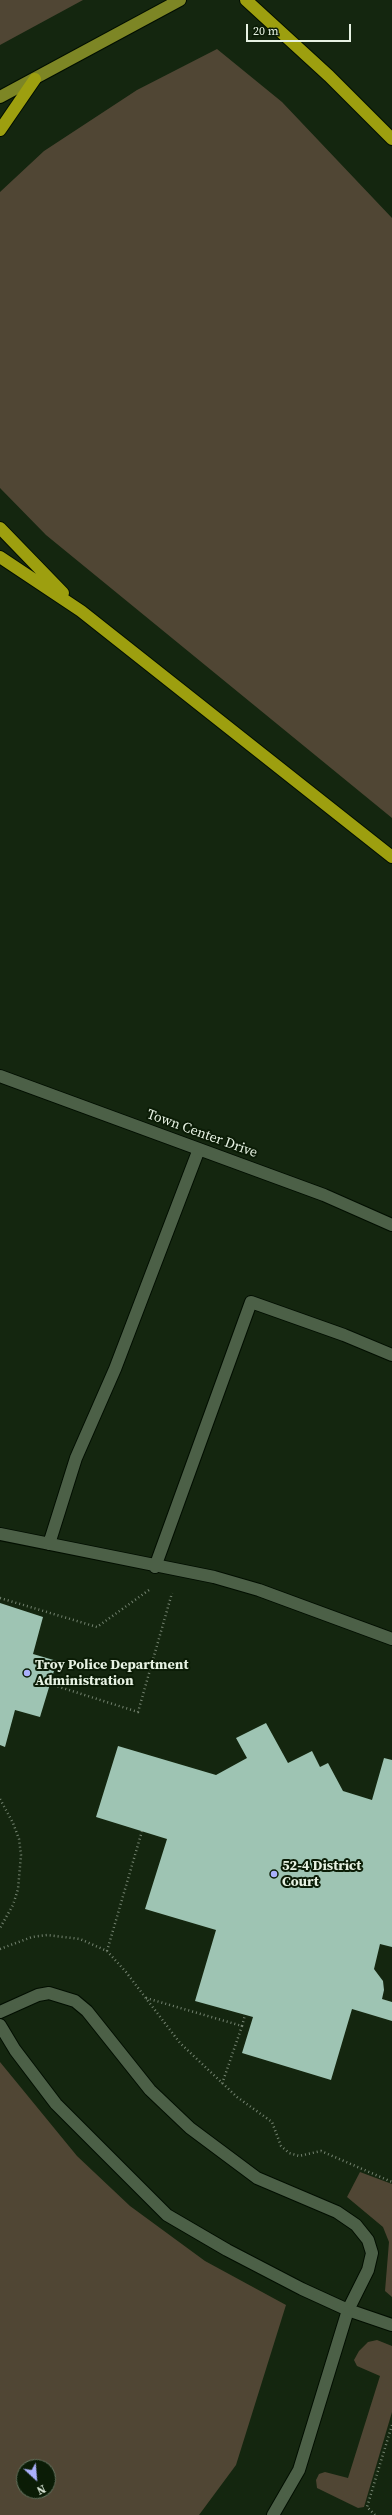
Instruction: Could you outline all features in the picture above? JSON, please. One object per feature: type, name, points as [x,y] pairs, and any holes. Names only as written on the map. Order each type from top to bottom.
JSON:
[{"type":"highway","points":[[246,0],[329,76],[392,139]]},
{"type":"highway","points":[[0,130],[35,79]]},
{"type":"highway","points":[[0,528],[81,611]]},
{"type":"highway","points":[[0,557],[81,611],[392,857]]},
{"type":"main road","points":[[0,97],[180,0]]},
{"type":"street","name":"Town Center Drive","points":[[0,1076],[324,1195],[392,1225]]},
{"type":"street","points":[[49,1544],[76,1458],[115,1369],[199,1149]]},
{"type":"street","points":[[155,1567],[252,1302],[344,1335],[392,1355]]},
{"type":"street","points":[[0,1534],[214,1578],[259,1590],[392,1639]]},
{"type":"street","points":[[0,2012],[38,1995],[49,1993],[75,2001],[87,2011],[150,2090],[190,2128],[257,2178],[337,2212],[356,2224],[368,2240],[372,2253],[368,2270],[348,2310],[299,2470],[274,2515]]},
{"type":"street","points":[[0,2024],[15,2050],[56,2104],[167,2215],[226,2250],[348,2310],[392,2325]]},
{"type":"path","points":[[0,1598],[97,1628],[149,1590],[157,1591]]},
{"type":"path","points":[[165,1592],[179,1593]]},
{"type":"path","points":[[50,1684],[138,1712],[172,1592]]},
{"type":"path","points":[[0,1799],[15,1828],[21,1855],[18,1889],[13,1905],[0,1928]]},
{"type":"path","points":[[107,1951],[142,1831]]},
{"type":"path","points":[[0,1949],[32,1937],[47,1935],[80,1939],[107,1951],[126,1972],[180,2043],[222,2084],[272,2122],[280,2146],[289,2153],[299,2156],[321,2151],[392,2182]]},
{"type":"path","points":[[145,1998],[242,2026]]},
{"type":"path","points":[[222,2084],[245,2015]]},
{"type":"path","points":[[374,2515],[367,2507],[392,2425]]},
{"type":"shaded area","points":[[0,0],[83,0],[0,45]]},
{"type":"shaded area","points":[[217,49],[282,102],[392,218],[392,818],[46,535],[0,488],[0,192],[44,151],[137,90]]},
{"type":"shaded area","points":[[0,2062],[77,2156],[130,2206],[205,2261],[286,2305],[236,2465],[199,2515],[0,2515]]},
{"type":"shaded area","points":[[360,2172],[392,2184],[392,2297],[385,2291],[389,2242],[383,2227],[347,2197]]},
{"type":"shaded area","points":[[377,2340],[392,2346],[392,2412],[364,2507],[358,2508],[317,2488],[316,2480],[319,2474],[325,2472],[348,2478],[380,2376],[357,2366],[354,2360],[359,2351],[368,2342]]},
{"type":"building","name":"Troy Police Department Administration","points":[[0,1603],[43,1617],[33,1654],[57,1661],[40,1717],[15,1710],[5,1747],[0,1745]]},
{"type":"building","name":"52-4 District Court","points":[[266,1723],[288,1763],[312,1751],[320,1767],[328,1763],[343,1791],[372,1800],[384,1758],[392,1760],[392,1947],[380,1944],[374,1969],[383,1981],[384,1990],[382,1999],[392,2002],[392,2021],[352,2009],[331,2080],[242,2053],[253,2017],[195,2001],[216,1930],[145,1909],[167,1839],[96,1817],[118,1746],[216,1775],[247,1758],[236,1738]]},
{"type":"place","name":"Troy Police Department Administration","points":[[27,1673]]},
{"type":"place","name":"52-4 District Court","points":[[274,1874]]}]
